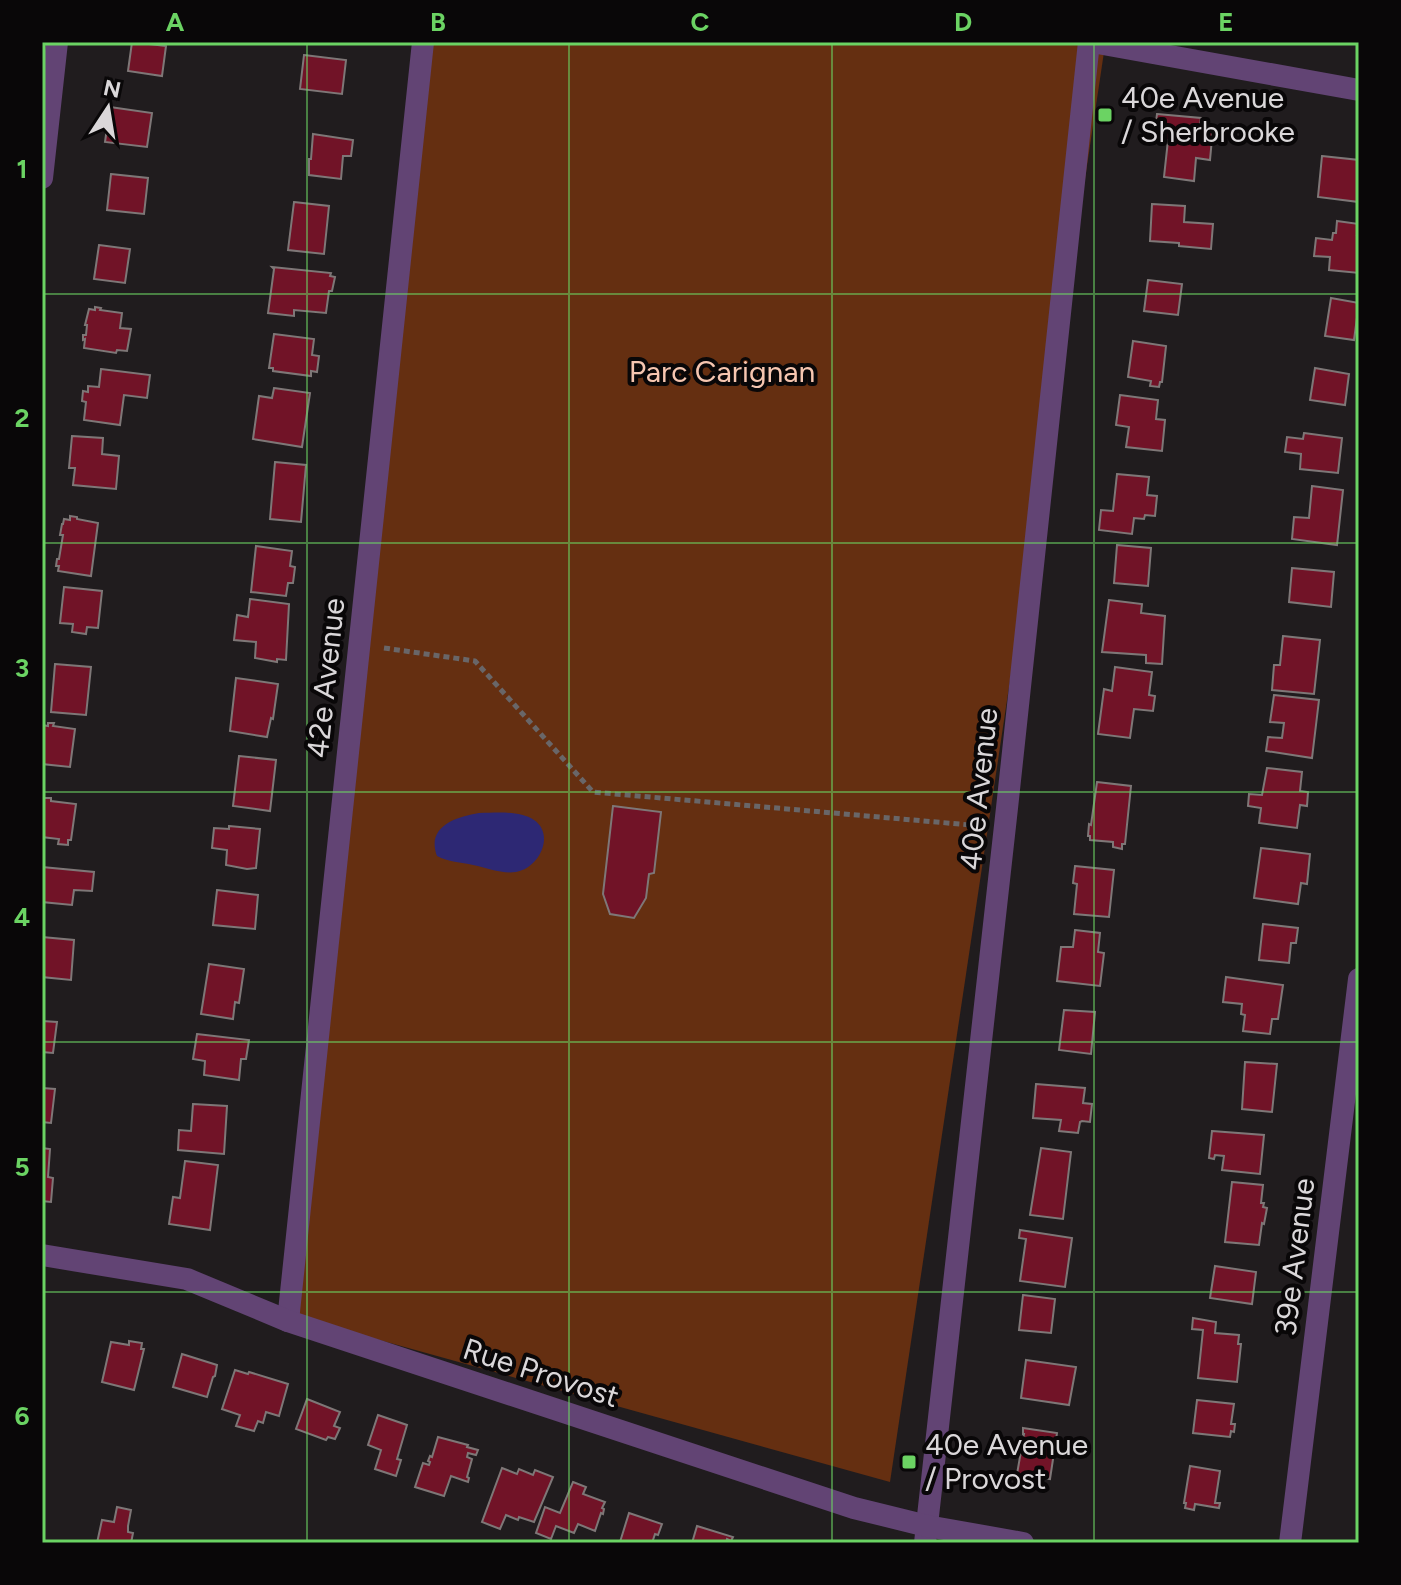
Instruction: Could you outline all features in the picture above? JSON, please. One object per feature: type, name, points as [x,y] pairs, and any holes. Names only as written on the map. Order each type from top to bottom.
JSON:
[{"type":"street","points":[[42,178],[57,42]]},
{"type":"street","name":"42e Avenue","points":[[288,1321],[423,42]]},
{"type":"street","points":[[1091,42],[1359,90]]},
{"type":"street","name":"40e Avenue","points":[[926,1534],[1091,42]]},
{"type":"street","name":"39e Avenue","points":[[1290,1543],[1359,979]]},
{"type":"street","name":"Rue Provost","points":[[42,1255],[187,1279],[288,1321],[926,1534],[1023,1543]]},
{"type":"path","points":[[360,645],[475,661],[593,792],[1005,828]]},
{"type":"green space","name":"Parc Carignan","points":[[424,42],[1075,42],[1104,52],[890,1482],[293,1316]]},
{"type":"shaded area","points":[[479,813],[514,813],[534,820],[540,826],[544,842],[538,857],[525,869],[510,872],[437,856],[435,846],[439,831],[452,821]]},
{"type":"building","points":[[132,42],[166,46],[162,76],[128,71]]},
{"type":"building","points":[[304,55],[346,60],[342,94],[300,89]]},
{"type":"building","points":[[110,107],[152,113],[147,147],[105,142]]},
{"type":"building","points":[[1157,114],[1201,118],[1200,125],[1213,127],[1210,160],[1196,158],[1194,181],[1164,177],[1168,140],[1154,138]]},
{"type":"building","points":[[313,134],[353,140],[351,156],[343,156],[341,179],[309,175]]},
{"type":"building","points":[[1322,156],[1359,160],[1359,202],[1318,197]]},
{"type":"building","points":[[111,174],[148,178],[144,214],[107,210]]},
{"type":"building","points":[[294,202],[329,206],[324,254],[288,250]]},
{"type":"building","points":[[1152,204],[1185,206],[1184,222],[1213,224],[1211,249],[1150,241]]},
{"type":"building","points":[[1337,221],[1359,224],[1359,273],[1329,270],[1330,257],[1314,256],[1316,238],[1332,240]]},
{"type":"building","points":[[99,245],[130,249],[125,283],[94,279]]},
{"type":"building","points":[[272,267],[331,273],[330,276],[335,277],[332,291],[329,291],[326,313],[294,310],[294,316],[268,313]]},
{"type":"building","points":[[1148,280],[1182,284],[1178,315],[1144,311]]},
{"type":"building","points":[[1331,298],[1359,303],[1354,340],[1325,336]]},
{"type":"building","points":[[95,307],[122,313],[120,328],[131,329],[127,351],[117,350],[116,353],[84,348],[83,335],[86,335],[89,309],[95,310]]},
{"type":"building","points":[[274,334],[314,339],[312,355],[319,356],[317,372],[311,371],[311,376],[269,368]]},
{"type":"building","points":[[1133,341],[1166,346],[1159,387],[1150,386],[1151,381],[1128,377]]},
{"type":"building","points":[[1315,368],[1349,374],[1345,405],[1310,400]]},
{"type":"building","points":[[101,369],[150,375],[147,398],[124,395],[120,425],[84,420],[86,402],[82,401],[83,391],[88,392],[88,386],[99,387]]},
{"type":"building","points":[[274,388],[310,393],[302,447],[253,439],[259,396],[272,398]]},
{"type":"building","points":[[1120,395],[1158,400],[1156,419],[1165,420],[1162,451],[1126,447],[1129,427],[1116,425]]},
{"type":"building","points":[[1304,433],[1342,438],[1338,473],[1300,469],[1301,454],[1285,452],[1287,437],[1303,439]]},
{"type":"building","points":[[72,436],[103,438],[102,454],[119,456],[116,489],[73,485],[75,468],[69,468]]},
{"type":"building","points":[[275,462],[306,465],[301,522],[270,519]]},
{"type":"building","points":[[1117,474],[1149,477],[1147,495],[1157,496],[1155,516],[1134,518],[1132,534],[1099,530],[1101,510],[1113,511]]},
{"type":"building","points":[[1312,486],[1343,490],[1337,545],[1292,539],[1294,517],[1309,518]]},
{"type":"building","points":[[70,516],[98,523],[91,576],[58,571],[59,566],[56,566],[63,535],[60,535],[62,524],[64,519],[70,520]]},
{"type":"building","points":[[1117,545],[1151,548],[1148,586],[1114,583]]},
{"type":"building","points":[[256,546],[292,551],[290,566],[295,567],[293,583],[288,583],[286,596],[251,592]]},
{"type":"building","points":[[1292,568],[1334,572],[1331,607],[1289,602]]},
{"type":"building","points":[[64,587],[102,591],[98,628],[87,627],[86,634],[72,632],[73,624],[60,623]]},
{"type":"building","points":[[250,599],[289,604],[286,660],[277,659],[277,662],[255,658],[256,642],[234,640],[237,615],[248,617]]},
{"type":"building","points":[[1109,600],[1142,604],[1141,613],[1165,616],[1162,664],[1146,663],[1146,655],[1102,652]]},
{"type":"building","points":[[1283,636],[1320,640],[1314,694],[1272,690],[1274,665],[1280,665]]},
{"type":"building","points":[[55,664],[91,667],[86,715],[51,712]]},
{"type":"building","points":[[1115,667],[1152,672],[1149,695],[1155,696],[1153,711],[1134,709],[1130,738],[1098,734],[1104,689],[1112,691]]},
{"type":"building","points":[[236,678],[278,684],[267,737],[230,731]]},
{"type":"building","points":[[1274,695],[1319,700],[1312,758],[1266,751],[1268,737],[1282,738],[1284,723],[1270,722]]},
{"type":"building","points":[[48,723],[75,729],[70,767],[42,764],[42,725],[48,726]]},
{"type":"building","points":[[239,756],[276,760],[270,811],[233,806]]},
{"type":"building","points":[[1267,768],[1302,772],[1300,791],[1308,792],[1307,806],[1300,805],[1297,828],[1259,823],[1261,808],[1248,806],[1249,794],[1262,795]]},
{"type":"building","points":[[1097,782],[1131,786],[1122,849],[1113,847],[1113,842],[1090,840],[1088,836]]},
{"type":"building","points":[[44,798],[76,804],[68,845],[58,844],[59,839],[42,837]]},
{"type":"building","points":[[613,806],[661,812],[654,873],[649,874],[646,898],[634,918],[610,914],[603,894]]},
{"type":"building","points":[[229,826],[260,829],[256,868],[226,865],[227,850],[212,848],[214,828],[229,829]]},
{"type":"building","points":[[1261,848],[1310,854],[1307,884],[1301,883],[1298,904],[1254,898]]},
{"type":"building","points":[[1075,866],[1114,870],[1109,917],[1074,914]]},
{"type":"building","points":[[42,867],[94,872],[92,891],[74,890],[72,905],[42,902]]},
{"type":"building","points":[[217,890],[258,895],[255,929],[213,925]]},
{"type":"building","points":[[1263,924],[1298,928],[1296,943],[1291,943],[1289,963],[1259,960]]},
{"type":"building","points":[[1075,930],[1100,933],[1098,952],[1104,953],[1100,986],[1057,981],[1061,947],[1073,947]]},
{"type":"building","points":[[42,937],[74,940],[71,980],[42,977]]},
{"type":"building","points":[[209,964],[244,969],[239,1003],[235,1002],[233,1019],[201,1014]]},
{"type":"building","points":[[1226,977],[1283,985],[1278,1019],[1272,1019],[1270,1034],[1243,1031],[1245,1015],[1241,1014],[1242,1004],[1223,1002]]},
{"type":"building","points":[[1064,1010],[1095,1012],[1091,1054],[1059,1050]]},
{"type":"building","points":[[42,1021],[57,1022],[53,1053],[42,1052]]},
{"type":"building","points":[[197,1034],[249,1040],[246,1059],[241,1059],[239,1080],[204,1075],[205,1061],[193,1059]]},
{"type":"building","points":[[1245,1062],[1277,1064],[1272,1112],[1242,1109]]},
{"type":"building","points":[[1036,1084],[1085,1088],[1083,1103],[1092,1104],[1090,1122],[1080,1122],[1078,1133],[1059,1131],[1061,1120],[1033,1118]]},
{"type":"building","points":[[42,1088],[55,1089],[51,1123],[42,1122]]},
{"type":"building","points":[[193,1104],[227,1106],[224,1154],[178,1150],[179,1130],[191,1131]]},
{"type":"building","points":[[1212,1131],[1264,1135],[1260,1174],[1222,1170],[1224,1156],[1209,1158]]},
{"type":"building","points":[[42,1148],[50,1149],[48,1177],[53,1178],[51,1202],[42,1201]]},
{"type":"building","points":[[1041,1148],[1071,1152],[1063,1219],[1030,1215]]},
{"type":"building","points":[[185,1161],[218,1165],[210,1230],[169,1224],[173,1197],[180,1198]]},
{"type":"building","points":[[1232,1182],[1263,1185],[1261,1203],[1267,1208],[1259,1245],[1225,1242]]},
{"type":"building","points":[[1020,1230],[1072,1238],[1065,1287],[1020,1281],[1026,1239],[1019,1238]]},
{"type":"building","points":[[1215,1266],[1256,1272],[1252,1304],[1210,1298]]},
{"type":"building","points":[[1023,1295],[1055,1299],[1051,1333],[1019,1330]]},
{"type":"building","points":[[1193,1318],[1216,1322],[1215,1333],[1239,1335],[1237,1382],[1198,1378],[1203,1330],[1192,1329]]},
{"type":"building","points":[[129,1341],[142,1343],[141,1349],[144,1349],[134,1390],[102,1382],[111,1342],[129,1345]]},
{"type":"building","points":[[182,1354],[217,1365],[207,1397],[173,1387]]},
{"type":"building","points":[[1026,1360],[1076,1367],[1069,1405],[1021,1398]]},
{"type":"building","points":[[235,1370],[288,1384],[279,1416],[266,1412],[263,1423],[258,1421],[254,1431],[236,1426],[240,1415],[222,1409]]},
{"type":"building","points":[[307,1399],[340,1412],[334,1426],[340,1428],[335,1439],[328,1437],[326,1440],[296,1429]]},
{"type":"building","points":[[1197,1400],[1234,1404],[1231,1424],[1235,1424],[1230,1437],[1193,1433]]},
{"type":"building","points":[[378,1415],[407,1425],[397,1459],[401,1460],[396,1476],[375,1469],[381,1450],[368,1445]]},
{"type":"building","points":[[1023,1428],[1057,1433],[1050,1479],[1017,1474]]},
{"type":"building","points":[[438,1437],[478,1450],[476,1455],[468,1453],[467,1457],[472,1459],[468,1482],[451,1476],[444,1496],[415,1487],[423,1463],[429,1465]]},
{"type":"building","points":[[1190,1466],[1220,1471],[1215,1503],[1220,1503],[1219,1508],[1195,1504],[1194,1510],[1185,1508]]},
{"type":"building","points":[[502,1468],[517,1474],[519,1469],[533,1475],[535,1470],[553,1477],[534,1522],[506,1515],[500,1529],[482,1522]]},
{"type":"building","points":[[573,1482],[586,1487],[583,1494],[605,1502],[595,1531],[578,1524],[574,1533],[556,1526],[551,1539],[536,1533],[545,1507],[560,1513]]},
{"type":"building","points":[[117,1507],[131,1510],[128,1532],[133,1533],[131,1543],[97,1543],[102,1520],[114,1522]]},
{"type":"building","points":[[629,1513],[662,1524],[652,1543],[620,1542]]},
{"type":"building","points":[[697,1526],[733,1537],[726,1543],[692,1543]]},
{"type":"place","name":"40e Avenue / Sherbrooke","points":[[1105,115]]},
{"type":"place","name":"40e Avenue / Provost","points":[[909,1462]]}]
